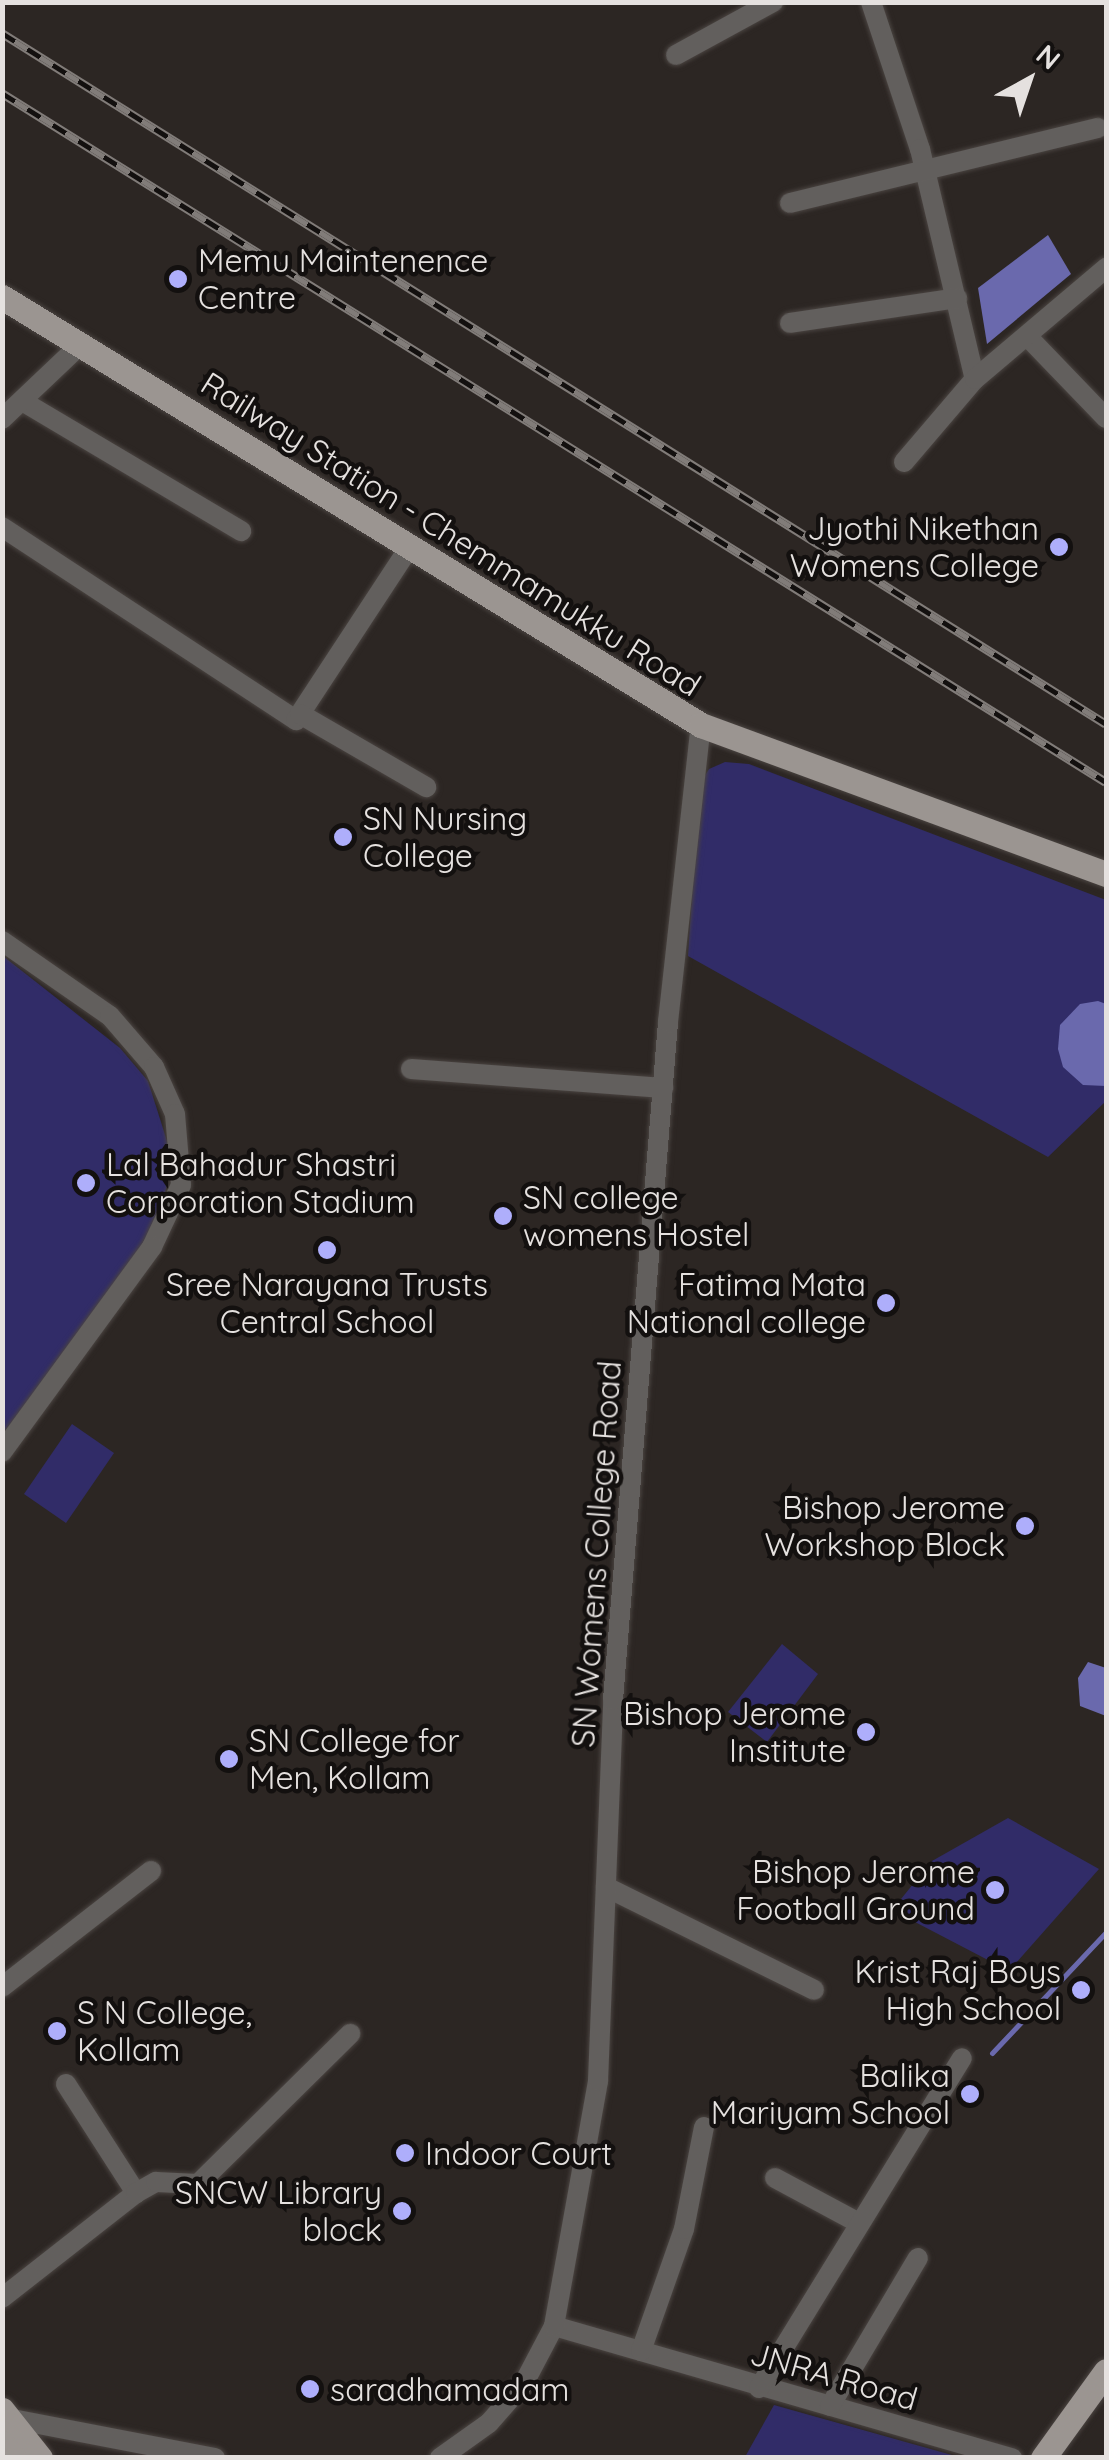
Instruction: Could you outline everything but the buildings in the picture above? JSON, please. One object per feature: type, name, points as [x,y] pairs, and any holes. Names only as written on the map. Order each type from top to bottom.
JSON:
[{"type":"main road","name":"Railway Station - Chemmamukku Road","points":[[2,297],[700,725],[1106,874]]},
{"type":"main road","points":[[1043,2458],[1106,2371]]},
{"type":"main road","points":[[1060,2458],[1106,2394]]},
{"type":"main road","points":[[3,2414],[40,2458]]},
{"type":"main road","points":[[2,2443],[14,2458]]},
{"type":"street","points":[[676,55],[774,2]]},
{"type":"street","points":[[870,2],[924,167],[975,379]]},
{"type":"street","points":[[790,204],[924,167],[1098,128]]},
{"type":"street","points":[[904,462],[975,379],[1106,268]]},
{"type":"street","points":[[790,323],[958,298]]},
{"type":"street","points":[[1027,336],[1106,418]]},
{"type":"street","points":[[2,419],[79,346]]},
{"type":"street","points":[[22,401],[241,531]]},
{"type":"street","points":[[2,526],[296,720],[409,548]]},
{"type":"street","points":[[300,714],[426,787]]},
{"type":"street","name":"SN Womens College Road","points":[[440,2458],[489,2424],[524,2383],[554,2326],[598,2081],[613,1700],[662,1088],[700,725]]},
{"type":"street","points":[[2,941],[110,1016],[154,1067],[175,1114],[181,1185],[152,1247],[2,1452]]},
{"type":"street","points":[[410,1069],[662,1088]]},
{"type":"street","points":[[2,1987],[151,1871]]},
{"type":"street","points":[[606,1886],[814,1990]]},
{"type":"street","points":[[2,2298],[136,2193],[156,2182],[198,2184],[350,2034]]},
{"type":"street","points":[[759,2388],[962,2058]]},
{"type":"street","points":[[66,2084],[136,2193]]},
{"type":"street","points":[[641,2352],[684,2229],[704,2127]]},
{"type":"street","points":[[775,2178],[859,2224]]},
{"type":"street","points":[[830,2406],[918,2258]]},
{"type":"street","name":"JNRA Road","points":[[554,2326],[1012,2458]]},
{"type":"street","points":[[3,2414],[215,2458]]},
{"type":"shaded area","points":[[1048,235],[1071,274],[987,344],[978,288]]},
{"type":"shaded area","points":[[725,762],[749,764],[1106,900],[1106,1101],[1048,1157],[688,956],[699,785],[709,769]]},
{"type":"shaded area","name":"Lal Bahadur Shastri Corporation Stadium","points":[[3,956],[120,1048],[148,1081],[173,1160],[152,1247],[3,1433]]},
{"type":"shaded area","points":[[1080,1004],[1106,1004],[1106,1086],[1083,1085],[1063,1067],[1058,1049],[1060,1025]]},
{"type":"shaded area","points":[[72,1424],[114,1453],[66,1523],[24,1494]]},
{"type":"shaded area","points":[[782,1644],[818,1674],[767,1742],[728,1712]]},
{"type":"shaded area","points":[[1088,1662],[1106,1668],[1106,1716],[1080,1706],[1078,1678]]},
{"type":"shaded area","name":"Bishop Jerome Football Ground","points":[[1008,1818],[1099,1869],[1009,1971],[892,1910],[932,1861]]},
{"type":"shaded area","points":[[774,2405],[959,2457],[745,2457]]},
{"type":"waterway","points":[[992,2053],[1106,1932]]},
{"type":"railway","points":[[2,33],[1106,724]]},
{"type":"railway","points":[[2,93],[1106,782]]},
{"type":"place","name":"Memu Maintenence Centre","points":[[178,279]]},
{"type":"place","name":"Jyothi Nikethan Womens College","points":[[1059,547]]},
{"type":"place","name":"SN Nursing College","points":[[343,837]]},
{"type":"place","name":"Lal Bahadur Shastri Corporation Stadium","points":[[86,1183]]},
{"type":"place","name":"SN college womens Hostel","points":[[503,1216]]},
{"type":"place","name":"Sree Narayana Trusts Central School","points":[[327,1250]]},
{"type":"place","name":"Fatima Mata National college","points":[[886,1303]]},
{"type":"place","name":"Bishop Jerome Workshop Block","points":[[1025,1526]]},
{"type":"place","name":"Bishop Jerome Institute","points":[[866,1732]]},
{"type":"place","name":"SN College for Men, Kollam","points":[[229,1759]]},
{"type":"place","name":"Bishop Jerome Football Ground","points":[[995,1890]]},
{"type":"place","name":"Krist Raj Boys High School","points":[[1081,1990]]},
{"type":"place","name":"S N College, Kollam","points":[[57,2031]]},
{"type":"place","name":"Balika Mariyam School","points":[[970,2094]]},
{"type":"place","name":"Indoor Court","points":[[405,2153]]},
{"type":"place","name":"SNCW Library block","points":[[402,2211]]},
{"type":"place","name":"saradhamadam","points":[[310,2389]]}]
